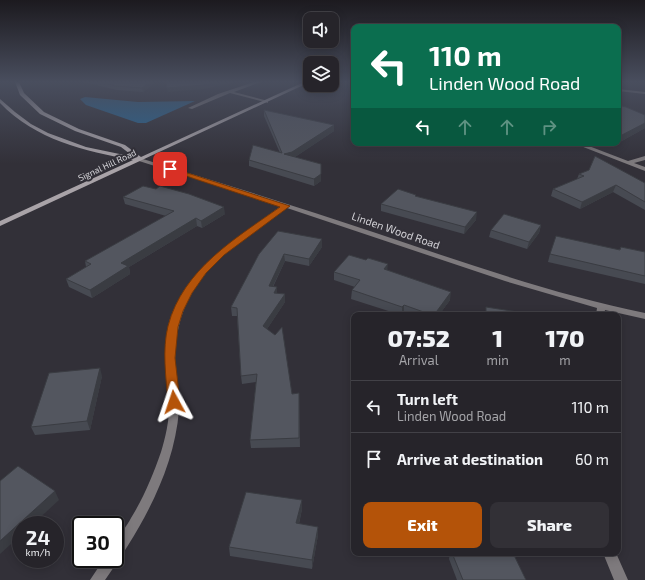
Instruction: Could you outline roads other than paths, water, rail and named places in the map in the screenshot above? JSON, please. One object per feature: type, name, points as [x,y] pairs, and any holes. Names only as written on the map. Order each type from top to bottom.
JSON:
[{"type":"main road","points":[[7,109],[26,122],[55,137],[104,154],[141,160]]},
{"type":"main road","points":[[38,109],[42,113],[77,130],[123,146],[141,160]]},
{"type":"main road","name":"Signal Hill Road","points":[[0,224],[251,109]]},
{"type":"street","points":[[585,146],[630,162],[645,169]]},
{"type":"street","points":[[630,162],[645,158]]},
{"type":"street","name":"Linden Wood Road","points":[[141,160],[286,206],[484,272],[601,306],[645,316]]},
{"type":"street","points":[[124,543],[156,481],[167,448],[174,412],[174,392],[170,358],[173,327],[178,311],[188,292],[203,271],[221,253],[286,206]]},
{"type":"street","points":[[600,312],[601,306]]},
{"type":"street","points":[[610,556],[621,580]]},
{"type":"street","points":[[97,580],[106,568]]},
{"type":"water","points":[[98,109],[177,109],[146,123],[138,123]]}]
